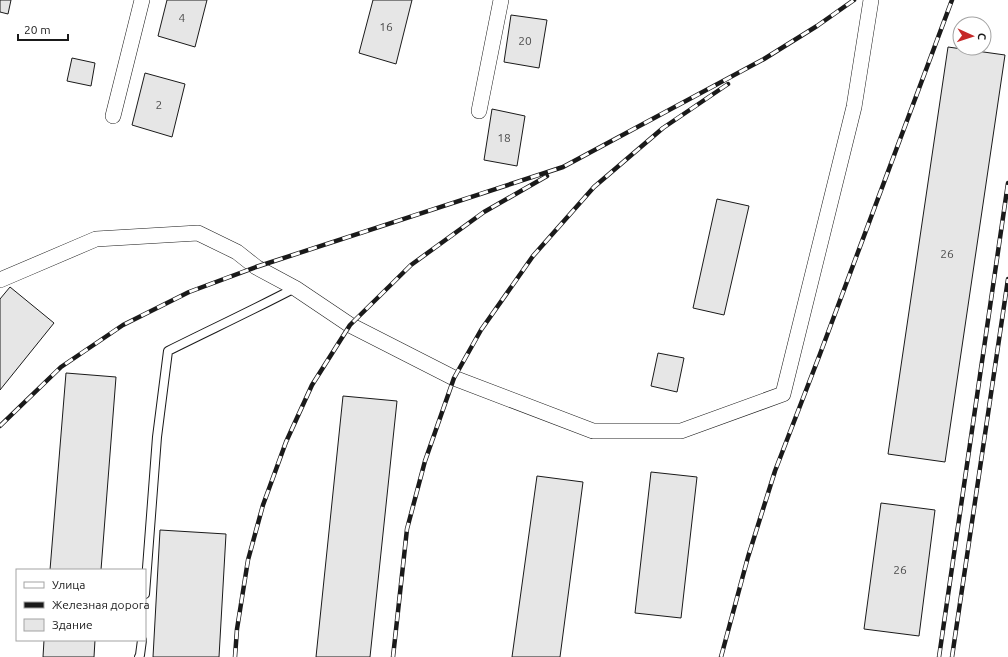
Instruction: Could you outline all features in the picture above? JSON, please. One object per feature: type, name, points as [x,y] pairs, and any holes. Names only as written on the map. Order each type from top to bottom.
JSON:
[{"type":"street","points":[[112,116],[142,0]]},
{"type":"street","points":[[479,111],[501,0]]},
{"type":"street","points":[[0,280],[96,239],[198,234],[237,252],[256,267],[295,288],[350,325],[454,378],[593,431],[681,432],[783,394],[854,107],[871,0]]},
{"type":"lane","points":[[146,581],[157,437],[168,351],[295,288]]},
{"type":"lane","points":[[139,657],[142,641]]},
{"type":"building","points":[[0,0],[11,0],[8,14],[0,12]]},
{"type":"building","points":[[167,0],[207,0],[195,47],[158,36]]},
{"type":"building","points":[[373,0],[412,0],[396,64],[359,53]]},
{"type":"building","points":[[511,15],[547,20],[539,68],[504,62]]},
{"type":"building","points":[[948,47],[952,48],[952,56],[992,56],[992,53],[1005,55],[945,462],[888,454]]},
{"type":"building","points":[[72,58],[95,63],[91,86],[67,81]]},
{"type":"building","points":[[145,73],[185,84],[172,137],[132,125]]},
{"type":"building","points":[[492,109],[525,116],[517,166],[484,160]]},
{"type":"building","points":[[717,199],[749,206],[724,315],[693,308]]},
{"type":"building","points":[[10,287],[54,323],[0,390],[0,299]]},
{"type":"building","points":[[658,353],[684,358],[677,392],[651,386]]},
{"type":"building","points":[[66,373],[116,377],[101,569],[50,569]]},
{"type":"building","points":[[343,396],[397,401],[370,657],[316,657]]},
{"type":"building","points":[[651,472],[697,477],[681,618],[635,613]]},
{"type":"building","points":[[537,476],[583,482],[560,657],[512,657]]},
{"type":"building","points":[[881,503],[935,510],[919,636],[864,629]]},
{"type":"building","points":[[160,530],[226,534],[219,657],[153,657]]},
{"type":"building","points":[[44,641],[95,641],[94,657],[43,657]]},
{"type":"railway","points":[[0,426],[61,367],[123,325],[189,292],[256,267],[563,167],[764,59],[817,26],[854,0]]},
{"type":"railway","points":[[721,657],[748,557],[775,471],[952,0]]},
{"type":"railway","points":[[393,657],[407,529],[425,461],[454,378],[481,330],[533,256],[594,187],[663,128],[728,84]]},
{"type":"railway","points":[[235,657],[237,629],[248,560],[263,505],[286,442],[312,385],[350,325],[411,265],[484,212],[547,176]]},
{"type":"railway","points":[[939,657],[1008,183]]},
{"type":"railway","points":[[952,657],[1008,279]]}]
